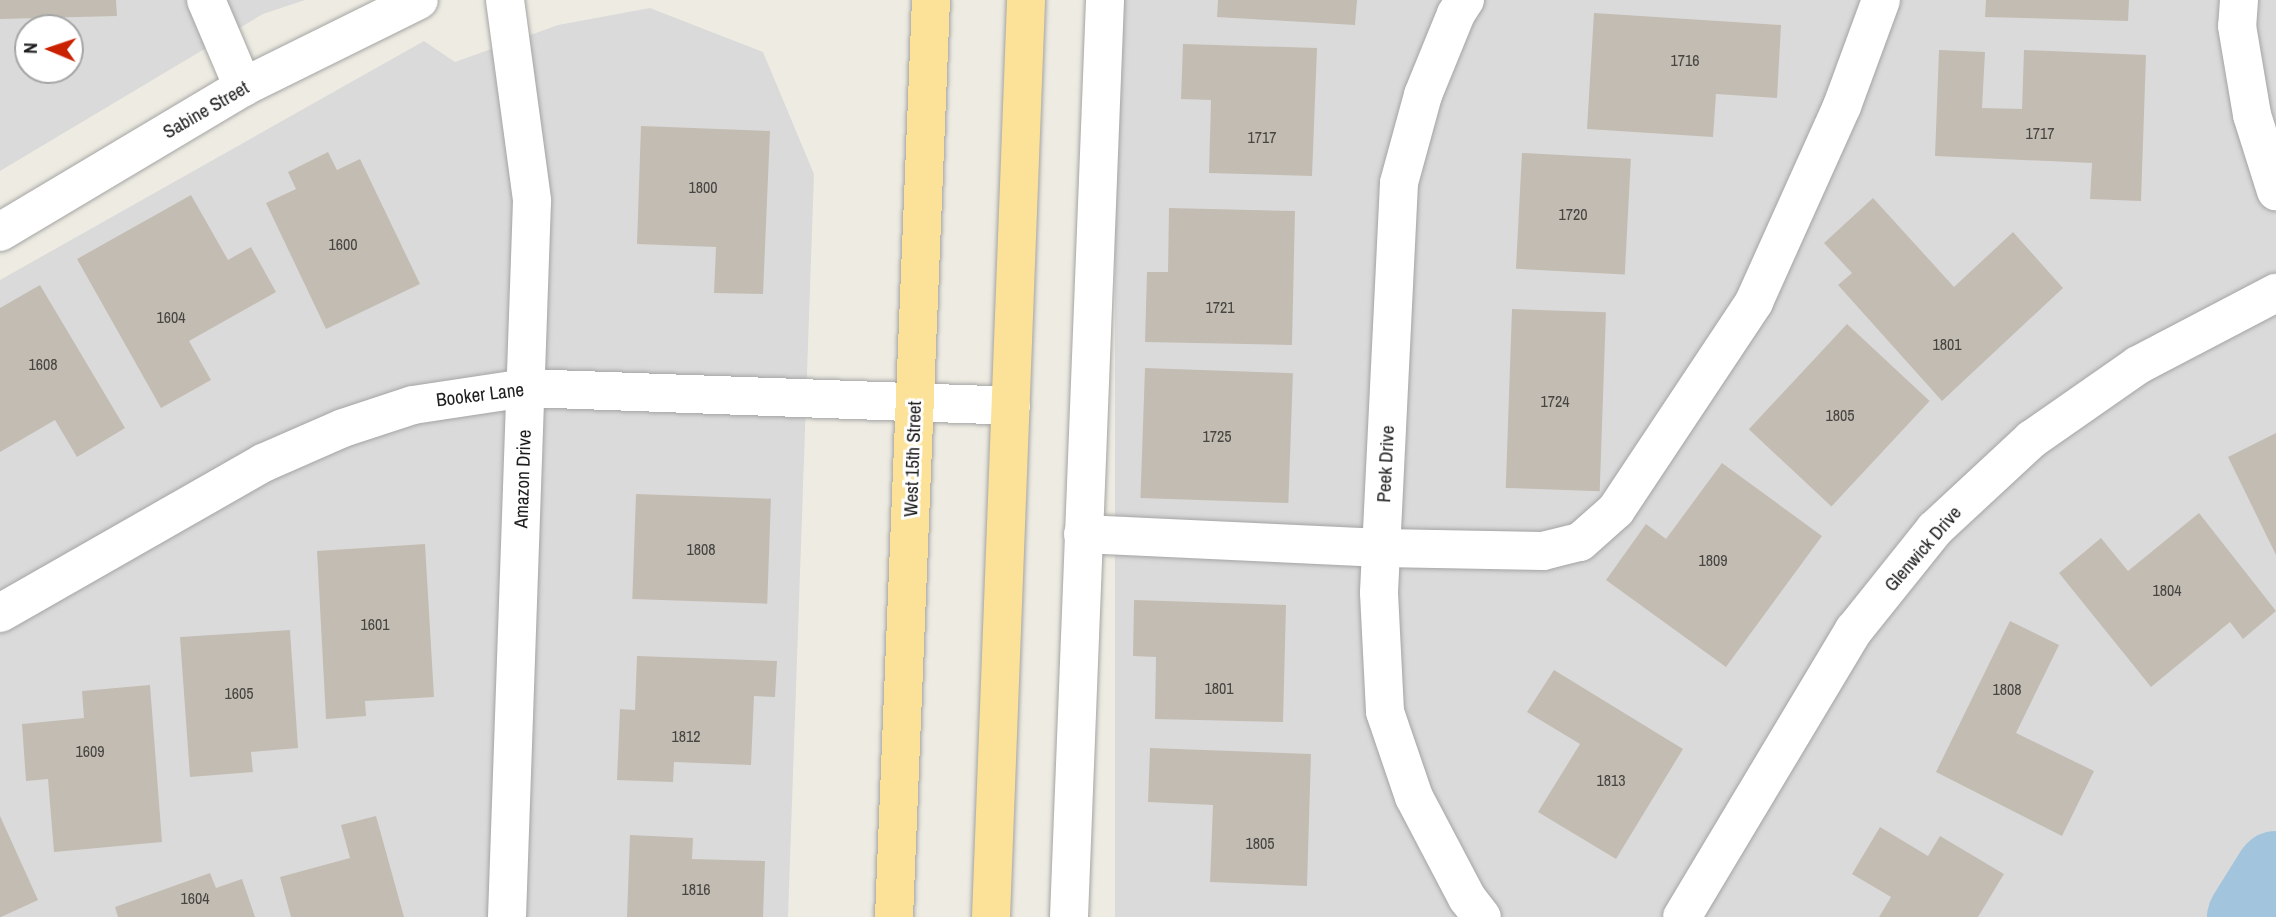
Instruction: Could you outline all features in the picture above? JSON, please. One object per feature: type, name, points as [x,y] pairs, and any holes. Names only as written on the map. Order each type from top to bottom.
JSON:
[{"type":"main road","name":"West 15th Street","points":[[894,917],[930,0]]},
{"type":"main road","points":[[991,917],[1026,0]]},
{"type":"street","points":[[206,0],[243,87]]},
{"type":"street","name":"Sabine Street","points":[[0,232],[243,87],[419,0]]},
{"type":"street","name":"Amazon Drive","points":[[505,0],[532,201],[507,917]]},
{"type":"street","points":[[1069,917],[1105,0]]},
{"type":"street","name":"Peek Drive","points":[[1465,0],[1456,14],[1423,96],[1399,183],[1379,593],[1385,712],[1414,797],[1467,898],[1482,917]]},
{"type":"street","points":[[1083,534],[1382,548],[1543,551],[1580,542],[1616,510],[1754,302],[1842,106],[1881,0]]},
{"type":"street","points":[[2239,0],[2237,26],[2252,115],[2276,191]]},
{"type":"street","name":"Glenwick Drive","points":[[1682,917],[1854,631],[1935,529],[2032,439],[2138,365],[2276,293]]},
{"type":"street","name":"Booker Lane","points":[[0,613],[263,463],[298,446],[413,405],[526,388],[1011,406]]},
{"type":"shaded area","points":[[0,0],[305,0],[263,14],[0,171]]},
{"type":"shaded area","points":[[1115,0],[2276,0],[2276,917],[1115,917]]},
{"type":"shaded area","points":[[650,8],[763,52],[814,174],[788,917],[0,917],[0,280],[424,41],[455,62],[558,25]]},
{"type":"building","points":[[0,0],[116,0],[117,16],[14,14],[14,19],[0,19]]},
{"type":"building","points":[[1218,0],[1357,0],[1355,25],[1217,17]]},
{"type":"building","points":[[1986,0],[2129,0],[2128,21],[1985,17]]},
{"type":"building","points":[[1594,13],[1781,25],[1777,98],[1716,94],[1713,137],[1587,129]]},
{"type":"building","points":[[1183,44],[1317,48],[1312,176],[1209,173],[1211,100],[1181,99]]},
{"type":"building","points":[[1939,50],[1985,52],[1982,108],[2022,109],[2024,50],[2146,55],[2141,201],[2090,199],[2092,163],[1935,156]]},
{"type":"building","points":[[641,126],[770,131],[763,294],[714,293],[716,247],[637,244]]},
{"type":"building","points":[[328,152],[337,170],[360,159],[420,284],[326,329],[266,203],[296,189],[288,172]]},
{"type":"building","points":[[1522,153],[1631,159],[1625,275],[1516,269]]},
{"type":"building","points":[[191,195],[228,260],[251,247],[276,292],[189,341],[211,380],[161,408],[77,259]]},
{"type":"building","points":[[1873,198],[1954,287],[2013,232],[2063,288],[1942,401],[1838,285],[1852,273],[1824,243]]},
{"type":"building","points":[[1169,208],[1295,211],[1292,345],[1145,342],[1147,272],[1168,272]]},
{"type":"building","points":[[40,285],[125,428],[77,457],[55,420],[0,452],[0,308]]},
{"type":"building","points":[[1512,309],[1606,312],[1600,491],[1506,488]]},
{"type":"building","points":[[1847,324],[1930,401],[1831,506],[1749,429]]},
{"type":"building","points":[[1145,368],[1293,373],[1288,503],[1140,498]]},
{"type":"building","points":[[2276,433],[2276,555],[2228,457]]},
{"type":"building","points":[[1722,463],[1822,536],[1726,667],[1606,580],[1646,524],[1666,539]]},
{"type":"building","points":[[636,494],[771,499],[767,604],[632,599]]},
{"type":"building","points":[[2199,513],[2276,611],[2243,639],[2230,622],[2151,687],[2059,573],[2101,538],[2128,571]]},
{"type":"building","points":[[425,544],[434,697],[365,701],[366,716],[326,719],[317,551]]},
{"type":"building","points":[[1134,600],[1286,605],[1283,722],[1155,719],[1156,657],[1133,656]]},
{"type":"building","points":[[2010,621],[2059,645],[2016,733],[2094,771],[2062,836],[1936,772]]},
{"type":"building","points":[[290,630],[298,748],[251,752],[253,772],[190,777],[180,637]]},
{"type":"building","points":[[637,656],[777,661],[775,697],[754,696],[751,765],[674,762],[673,782],[617,780],[620,709],[635,710]]},
{"type":"building","points":[[1554,670],[1683,749],[1616,859],[1538,812],[1580,744],[1527,712]]},
{"type":"building","points":[[150,685],[162,842],[54,852],[48,779],[26,781],[22,724],[84,718],[82,691]]},
{"type":"building","points":[[1150,748],[1311,754],[1307,886],[1210,882],[1213,805],[1148,802]]},
{"type":"building","points":[[0,816],[38,900],[1,917],[0,917]]},
{"type":"building","points":[[376,816],[404,917],[291,917],[280,877],[350,858],[341,825]]},
{"type":"building","points":[[1880,827],[1928,856],[1940,836],[2004,874],[1978,917],[1879,917],[1891,897],[1852,874]]},
{"type":"building","points":[[630,835],[693,838],[692,859],[765,861],[763,917],[627,917]]},
{"type":"building","points":[[210,873],[216,888],[242,879],[255,917],[118,917],[115,907]]},
{"type":"waterway","points":[[2248,917],[2276,872]]}]
